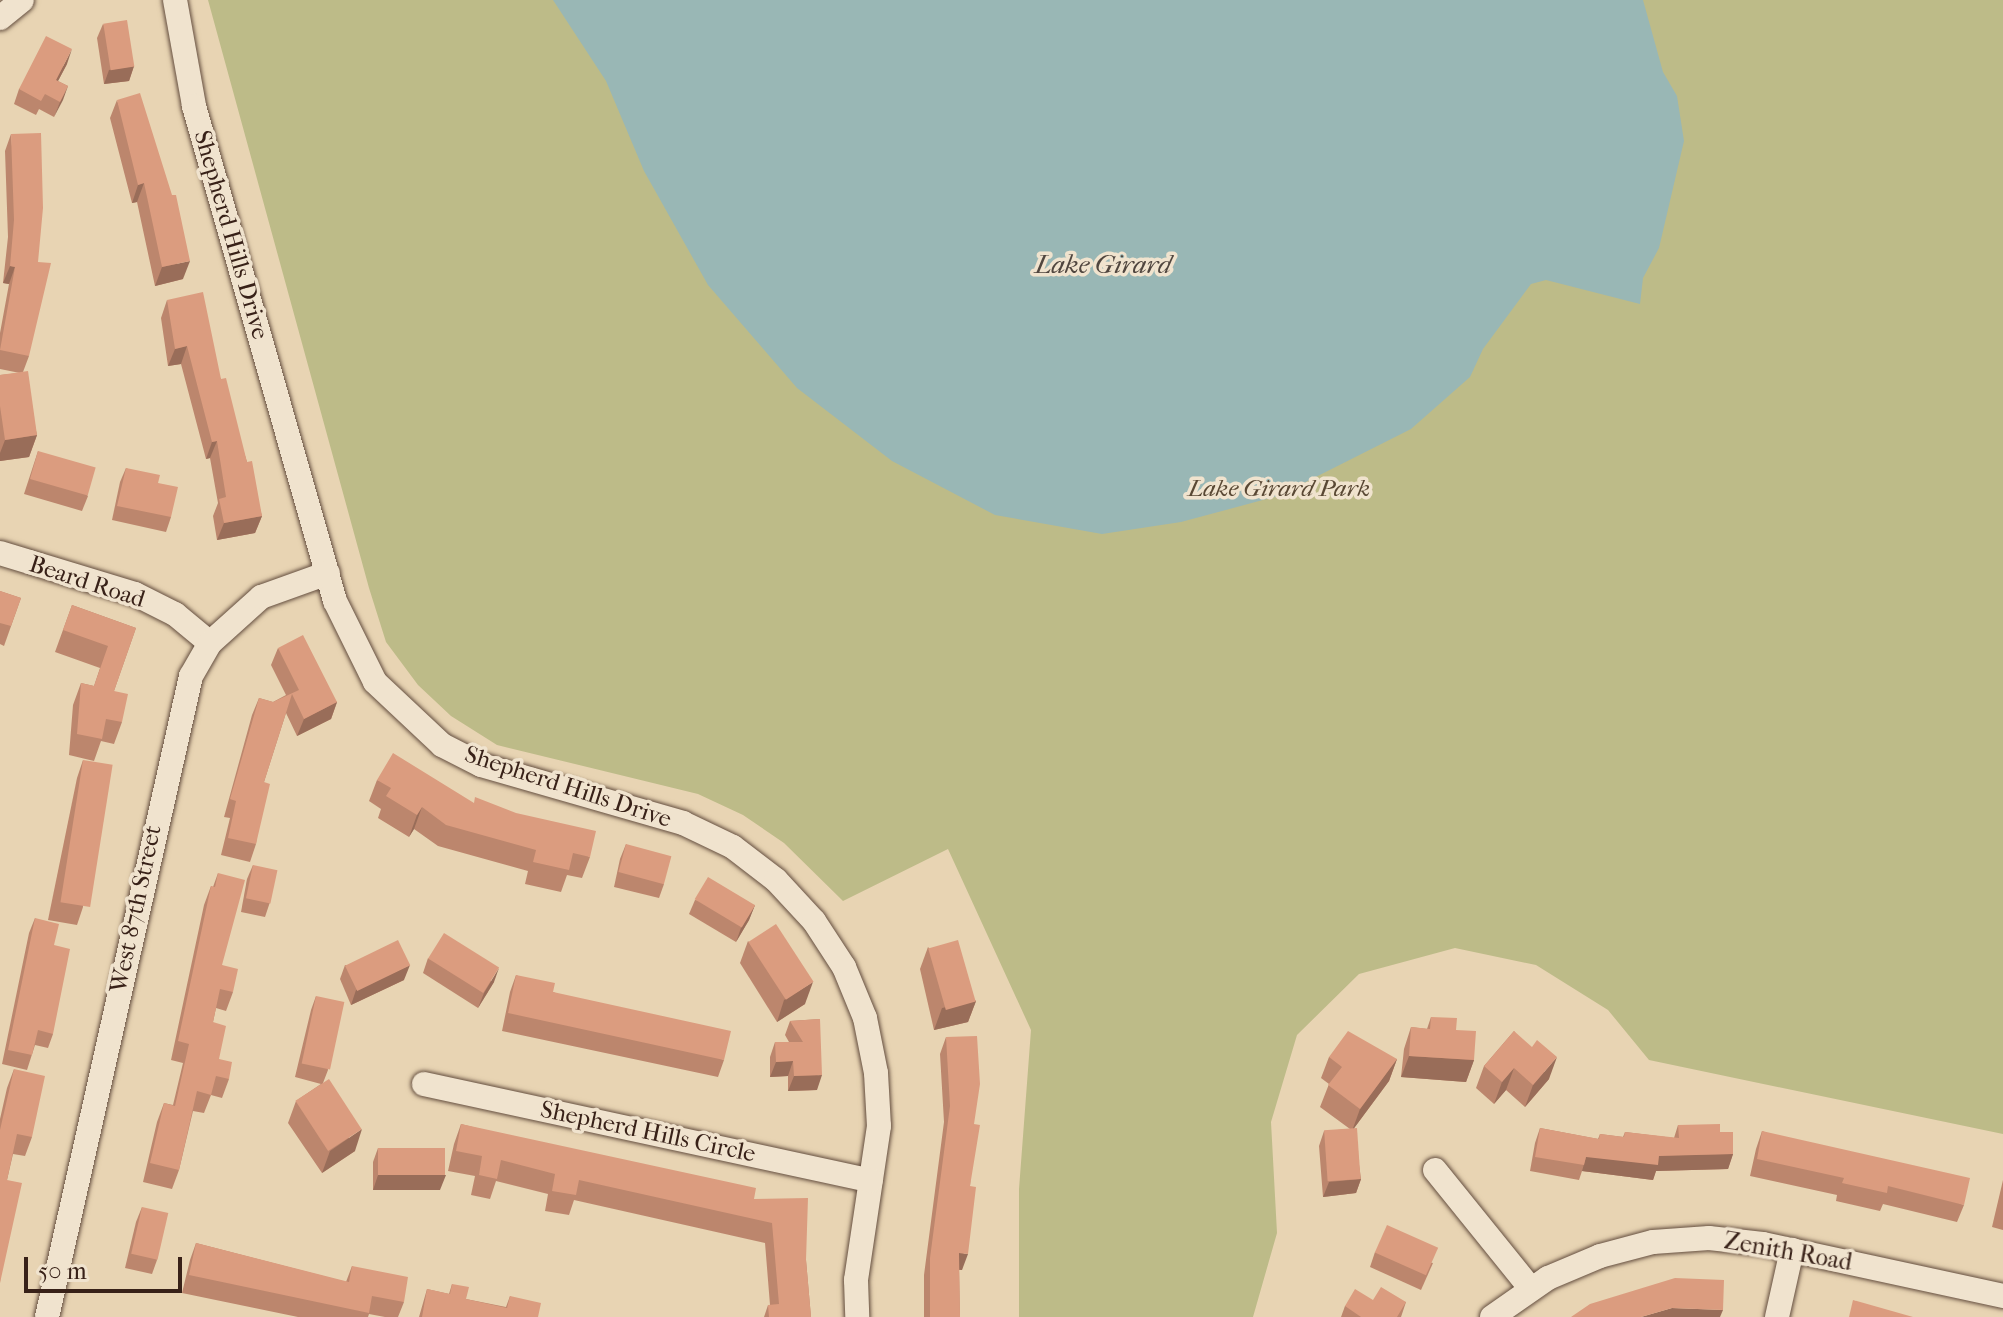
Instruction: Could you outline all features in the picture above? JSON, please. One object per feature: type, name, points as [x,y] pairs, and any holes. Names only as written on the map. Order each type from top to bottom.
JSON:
[{"type":"street","points":[[0,18],[22,0]]},
{"type":"street","name":"Shepherd Hills Drive","points":[[175,0],[194,106],[328,573],[352,644],[375,682],[442,745],[481,765],[683,823],[744,856],[776,880],[814,921],[844,967],[865,1018],[876,1073],[879,1126],[856,1280],[857,1317]]},
{"type":"street","name":"Beard Road","points":[[0,553],[135,594],[175,614],[210,643]]},
{"type":"street","name":"West 87th Street","points":[[47,1317],[180,709],[210,643],[261,597],[328,573]]},
{"type":"street","name":"Shepherd Hills Circle","points":[[424,1084],[871,1181]]},
{"type":"street","points":[[1435,1170],[1531,1289]]},
{"type":"street","name":"Zenith Road","points":[[1492,1317],[1531,1289],[1600,1256],[1653,1242],[1709,1238],[1792,1250],[2003,1296]]},
{"type":"street","points":[[1777,1317],[1792,1250]]},
{"type":"green space","name":"Lake Girard Park","points":[[208,0],[2003,0],[2003,1134],[1649,1060],[1608,1010],[1536,965],[1455,948],[1359,974],[1297,1035],[1271,1122],[1277,1233],[1253,1317],[1019,1317],[1019,1189],[1031,1030],[948,849],[843,901],[784,843],[743,815],[698,794],[497,745],[451,716],[418,685],[386,642]]},
{"type":"water","name":"Lake Girard","points":[[553,0],[1643,0],[1663,72],[1677,96],[1684,141],[1659,248],[1643,278],[1640,304],[1546,280],[1531,284],[1483,349],[1470,377],[1411,429],[1278,496],[1181,522],[1102,534],[995,515],[892,461],[797,388],[708,285],[644,171],[606,81]]},
{"type":"building","points":[[127,20],[134,66],[111,70],[103,24]]},
{"type":"building","points":[[46,36],[72,49],[56,80],[68,86],[60,102],[45,94],[41,101],[19,89]]},
{"type":"building","points":[[140,93],[172,195],[176,195],[190,261],[162,267],[144,183],[138,185],[117,100]]},
{"type":"building","points":[[41,133],[43,208],[38,262],[51,263],[29,356],[0,350],[15,267],[10,266],[14,220],[11,134]]},
{"type":"building","points":[[203,292],[221,379],[226,378],[247,462],[252,461],[262,516],[224,523],[219,499],[226,497],[217,441],[212,442],[187,346],[175,349],[167,300]]},
{"type":"building","points":[[28,371],[37,435],[5,440],[0,375]]},
{"type":"building","points":[[38,451],[96,468],[88,495],[30,479]]},
{"type":"building","points":[[126,468],[160,475],[158,483],[178,487],[171,517],[117,506]]},
{"type":"building","points":[[0,591],[21,598],[11,626],[0,623]]},
{"type":"building","points":[[72,605],[136,628],[114,691],[128,694],[122,722],[106,719],[102,739],[77,734],[81,683],[94,686],[108,646],[63,630]]},
{"type":"building","points":[[303,635],[337,702],[304,719],[292,694],[264,782],[270,784],[256,844],[228,838],[236,801],[230,799],[259,698],[273,702],[299,690],[278,648]]},
{"type":"building","points":[[393,753],[474,803],[475,797],[516,813],[596,831],[590,857],[573,853],[569,870],[533,862],[536,850],[446,825],[422,807],[417,815],[386,796],[391,788],[377,780]]},
{"type":"building","points":[[83,760],[113,765],[90,907],[60,902]]},
{"type":"building","points":[[626,844],[671,856],[664,884],[618,872]]},
{"type":"building","points":[[253,865],[277,870],[270,903],[246,898]]},
{"type":"building","points":[[218,873],[245,880],[222,965],[238,969],[233,992],[220,989],[213,1022],[226,1026],[219,1059],[232,1062],[229,1079],[216,1076],[211,1095],[197,1091],[179,1170],[150,1163],[164,1103],[175,1106],[189,1044],[178,1041],[211,886],[215,887]]},
{"type":"building","points":[[708,877],[755,905],[742,928],[695,899]]},
{"type":"building","points":[[35,918],[59,924],[54,945],[70,949],[53,1034],[38,1030],[32,1055],[8,1050]]},
{"type":"building","points":[[776,924],[814,982],[786,1000],[748,942]]},
{"type":"building","points":[[444,933],[499,967],[483,993],[428,958]]},
{"type":"building","points":[[398,940],[410,965],[357,991],[345,966]]},
{"type":"building","points":[[958,940],[976,1002],[946,1010],[928,949]]},
{"type":"building","points":[[516,975],[555,983],[553,992],[731,1031],[724,1060],[508,1013]]},
{"type":"building","points":[[316,996],[344,1002],[330,1070],[302,1063]]},
{"type":"building","points":[[1431,1017],[1457,1018],[1456,1030],[1476,1031],[1474,1060],[1409,1056],[1411,1027],[1430,1029]]},
{"type":"building","points":[[820,1019],[822,1075],[794,1076],[793,1061],[776,1062],[775,1042],[803,1042],[790,1021]]},
{"type":"building","points":[[1348,1031],[1397,1059],[1360,1109],[1328,1085],[1342,1067],[1329,1057]]},
{"type":"building","points":[[1514,1031],[1532,1047],[1537,1040],[1557,1057],[1533,1085],[1514,1068],[1502,1082],[1484,1066]]},
{"type":"building","points":[[977,1036],[980,1084],[974,1124],[980,1125],[970,1186],[976,1187],[968,1254],[959,1253],[960,1317],[930,1317],[930,1258],[950,1106],[946,1037]]},
{"type":"building","points":[[14,1069],[45,1076],[32,1137],[17,1134],[7,1180],[22,1183],[0,1283],[0,1130]]},
{"type":"building","points":[[329,1079],[362,1129],[328,1151],[295,1101]]},
{"type":"building","points":[[461,1124],[756,1188],[754,1199],[808,1198],[806,1260],[811,1317],[769,1317],[768,1305],[779,1304],[772,1223],[579,1180],[576,1195],[552,1191],[555,1174],[501,1160],[497,1179],[479,1175],[482,1156],[456,1151]]},
{"type":"building","points":[[1720,1124],[1720,1132],[1733,1132],[1733,1154],[1659,1156],[1658,1165],[1586,1157],[1584,1165],[1535,1157],[1540,1128],[1599,1139],[1600,1134],[1624,1137],[1625,1132],[1679,1138],[1678,1125]]},
{"type":"building","points":[[1357,1128],[1361,1179],[1328,1181],[1324,1130]]},
{"type":"building","points":[[1762,1131],[1970,1178],[1964,1205],[1888,1186],[1887,1193],[1842,1183],[1844,1178],[1757,1159]]},
{"type":"building","points":[[378,1148],[445,1148],[445,1175],[378,1175]]},
{"type":"building","points":[[142,1207],[168,1213],[158,1260],[131,1254]]},
{"type":"building","points":[[1387,1225],[1438,1248],[1426,1275],[1375,1252]]},
{"type":"building","points":[[196,1243],[349,1282],[352,1266],[408,1277],[404,1302],[372,1296],[369,1313],[189,1275]]},
{"type":"building","points":[[1675,1278],[1724,1280],[1723,1310],[1672,1308],[1641,1317],[1571,1317],[1590,1304]]},
{"type":"building","points":[[452,1284],[469,1287],[466,1299],[507,1308],[510,1296],[541,1303],[538,1317],[422,1317],[427,1289],[450,1294]]},
{"type":"building","points":[[1381,1287],[1406,1302],[1397,1317],[1361,1317],[1345,1306],[1355,1289],[1373,1300]]},
{"type":"building","points":[[1853,1300],[1913,1317],[1849,1317]]}]
